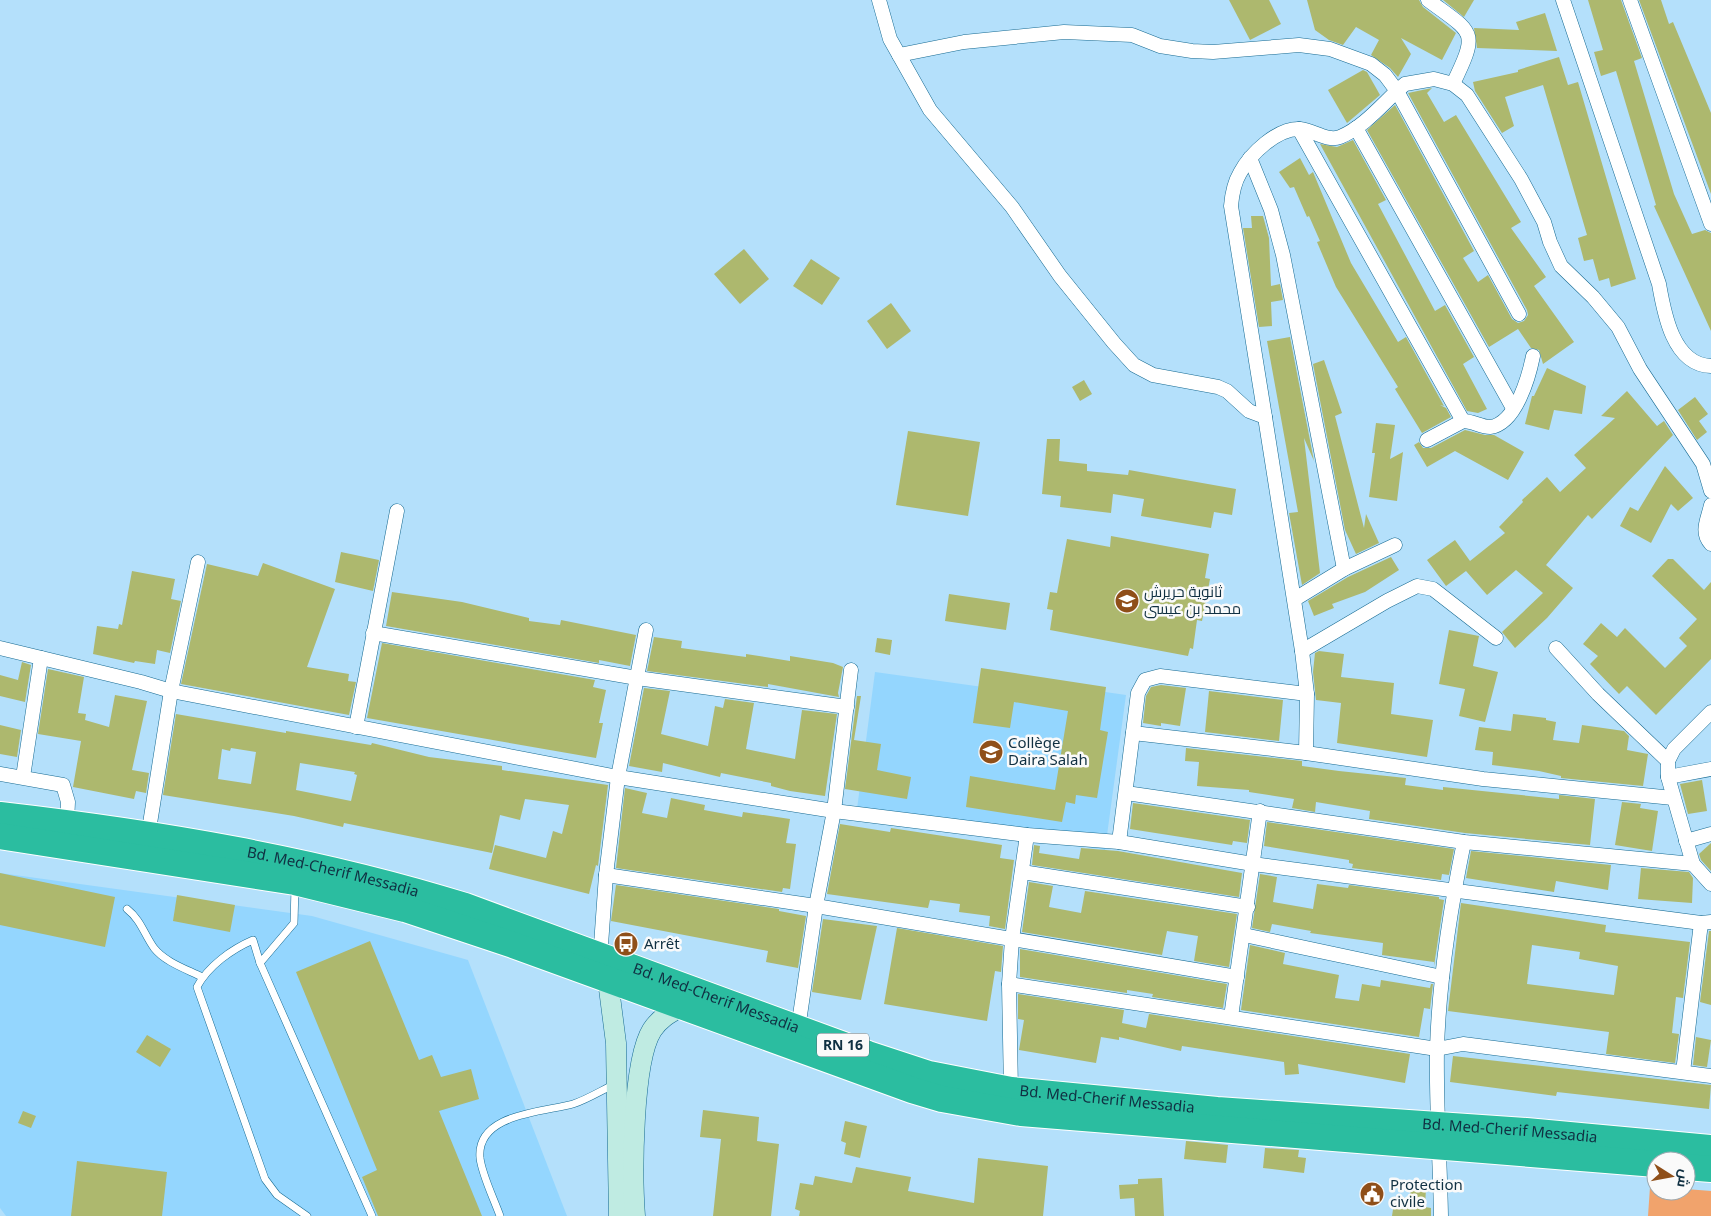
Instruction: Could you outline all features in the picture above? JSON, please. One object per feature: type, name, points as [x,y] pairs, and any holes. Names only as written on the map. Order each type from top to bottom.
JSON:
[{"type":"highway","name":"Bd. Med-Cherif Messadia","points":[[0,815],[148,836],[344,872],[408,888],[465,906],[601,972],[682,1006],[837,1064],[942,1099],[1021,1113],[1439,1136],[1711,1148]]},
{"type":"highway","name":"Bd. Med-Cherif Messadia","points":[[0,836],[295,882],[405,908],[513,945],[798,1029],[929,1074],[1011,1090],[1197,1108],[1646,1163]]},
{"type":"highway","points":[[1696,1168],[1711,1169]]},
{"type":"street","points":[[879,0],[890,39],[930,110],[1012,207],[1060,276],[1134,365],[1153,375],[1218,387],[1227,391],[1249,411],[1265,417]]},
{"type":"street","points":[[1428,0],[1460,24],[1468,34],[1470,41],[1468,51],[1453,84]]},
{"type":"street","points":[[1563,0],[1659,284],[1663,308],[1675,339],[1683,354],[1688,358],[1701,365],[1711,366]]},
{"type":"street","points":[[1630,0],[1711,224]]},
{"type":"street","points":[[899,55],[964,42],[1064,32],[1132,35],[1160,46],[1192,51],[1213,52],[1299,45],[1330,49],[1371,64],[1385,75],[1397,91],[1518,314]]},
{"type":"street","points":[[1306,754],[1307,694],[1295,599],[1231,220],[1233,192],[1240,173],[1250,158],[1282,132],[1299,129],[1327,138],[1339,138],[1356,128],[1405,84],[1419,80],[1434,79],[1453,84],[1467,95],[1521,179],[1544,222],[1550,242],[1561,266],[1593,297],[1618,327],[1640,369],[1703,464],[1711,491]]},
{"type":"street","points":[[1356,128],[1514,408]]},
{"type":"street","points":[[1299,129],[1464,421]]},
{"type":"street","points":[[1250,158],[1271,210],[1283,255],[1344,568]]},
{"type":"street","points":[[1427,440],[1464,421],[1491,427],[1497,424],[1514,408],[1523,391],[1533,356]]},
{"type":"street","points":[[1711,505],[1705,536],[1711,544]]},
{"type":"street","points":[[356,727],[397,511]]},
{"type":"street","points":[[1295,599],[1344,568],[1395,545]]},
{"type":"street","points":[[148,836],[171,691],[198,562]]},
{"type":"street","points":[[1302,651],[1387,601],[1417,586],[1433,589],[1440,593],[1496,638]]},
{"type":"street","points":[[619,1216],[616,1043],[601,972],[606,875],[618,777],[646,630]]},
{"type":"street","points":[[373,633],[637,678],[847,707]]},
{"type":"street","points":[[0,648],[171,691],[618,777],[834,811],[1027,835],[1119,842],[1253,864],[1706,922],[1683,1072]]},
{"type":"street","points":[[1556,648],[1598,694],[1668,761]]},
{"type":"street","points":[[23,777],[42,658]]},
{"type":"street","points":[[798,1029],[816,906],[834,811],[851,670]]},
{"type":"street","points":[[1119,842],[1140,685],[1150,678],[1160,676],[1307,694]]},
{"type":"street","points":[[1711,712],[1674,749],[1668,761],[1668,777],[1673,798],[1693,864],[1711,884]]},
{"type":"street","points":[[1133,733],[1306,754],[1483,779],[1673,798]]},
{"type":"street","points":[[1668,777],[1711,769]]},
{"type":"street","points":[[0,774],[63,786],[68,802],[66,823]]},
{"type":"street","points":[[1126,793],[1464,842],[1693,864]]},
{"type":"street","points":[[1231,1017],[1244,936],[1260,811]]},
{"type":"street","points":[[1686,841],[1711,834]]},
{"type":"street","points":[[1011,1090],[1009,984],[1012,939],[1027,835]]},
{"type":"street","points":[[1441,1216],[1437,1049],[1442,977],[1454,890],[1464,842]]},
{"type":"street","points":[[1022,872],[1248,907]]},
{"type":"street","points":[[606,875],[816,906],[1237,977]]},
{"type":"street","points":[[1244,936],[1442,977]]},
{"type":"street","points":[[1009,984],[1437,1049],[1463,1044],[1711,1076]]},
{"type":"street","points":[[636,1216],[632,1183],[642,1060],[652,1030],[662,1017],[682,1006]]},
{"type":"lane","points":[[260,963],[294,923],[295,882]]},
{"type":"lane","points":[[127,909],[138,918],[154,948],[160,954],[202,977]]},
{"type":"lane","points":[[307,1216],[277,1195],[265,1179],[197,987],[202,977],[234,948],[253,940],[260,963],[372,1216]]},
{"type":"lane","points":[[500,1216],[480,1158],[482,1141],[493,1128],[506,1120],[552,1106],[574,1104],[616,1084]]},
{"type":"shaded area","name":"Collège Daira Salah","points":[[875,672],[983,687],[1003,677],[1126,695],[1105,850],[857,809]]},
{"type":"shaded area","points":[[0,873],[312,916],[468,960],[567,1216],[6,1216],[0,1208]]},
{"type":"shaded area","points":[[1696,1190],[1711,1191],[1711,1216],[1648,1216],[1649,1201],[1696,1201]]},
{"type":"building","points":[[1229,0],[1269,0],[1281,24],[1250,40]]},
{"type":"building","points":[[1307,0],[1419,0],[1423,7],[1456,33],[1442,60],[1401,38],[1411,54],[1398,77],[1390,68],[1371,55],[1379,40],[1356,27],[1343,45],[1329,40],[1315,30]]},
{"type":"building","points":[[1443,0],[1474,0],[1464,17]]},
{"type":"building","points":[[1588,0],[1621,0],[1642,58],[1634,61],[1674,194],[1692,234],[1705,230],[1711,233],[1711,331],[1654,206],[1656,205],[1616,71],[1601,76],[1594,52],[1603,50]]},
{"type":"building","points":[[1639,0],[1661,0],[1669,24],[1673,22],[1711,113],[1711,194]]},
{"type":"building","points":[[1545,13],[1557,51],[1477,48],[1474,28],[1519,30],[1516,22]]},
{"type":"building","points":[[1559,57],[1568,85],[1578,82],[1636,279],[1611,287],[1609,278],[1599,281],[1593,259],[1584,261],[1578,238],[1587,235],[1543,85],[1505,97],[1514,126],[1502,133],[1475,91],[1473,82],[1518,72],[1518,70]]},
{"type":"building","points":[[1363,70],[1367,72],[1380,95],[1347,123],[1328,90]]},
{"type":"building","points":[[1432,88],[1427,93],[1444,122],[1456,115],[1521,222],[1511,228],[1546,277],[1534,286],[1574,342],[1543,364],[1539,350],[1531,348],[1518,329],[1489,347],[1367,130],[1395,105],[1474,251],[1463,258],[1478,282],[1488,275],[1512,319],[1518,323],[1524,321],[1528,315],[1527,310],[1408,93]]},
{"type":"building","points":[[1353,140],[1386,200],[1378,204],[1435,311],[1445,305],[1474,357],[1463,364],[1487,409],[1478,413],[1467,411],[1320,144],[1337,147]]},
{"type":"building","points":[[1300,158],[1309,175],[1313,172],[1351,263],[1398,342],[1406,337],[1444,406],[1440,405],[1446,408],[1451,417],[1422,433],[1395,389],[1398,387],[1336,287],[1317,242],[1320,241],[1294,187],[1290,188],[1279,172]]},
{"type":"building","points":[[1251,216],[1263,216],[1269,238],[1271,286],[1280,284],[1283,300],[1271,302],[1272,326],[1259,327],[1243,228],[1252,228]]},
{"type":"building","points":[[744,249],[769,279],[740,304],[714,274]]},
{"type":"building","points":[[811,259],[840,278],[822,305],[793,286]]},
{"type":"building","points":[[891,303],[911,331],[887,349],[867,321]]},
{"type":"building","points":[[1290,337],[1314,461],[1304,438],[1320,573],[1302,585],[1289,513],[1298,512],[1267,341]]},
{"type":"building","points":[[1324,360],[1342,413],[1335,416],[1364,528],[1366,514],[1379,543],[1356,554],[1345,530],[1313,364]]},
{"type":"building","points":[[1547,368],[1586,386],[1582,414],[1554,410],[1549,430],[1525,424],[1532,396],[1534,396]]},
{"type":"building","points":[[1084,380],[1092,394],[1080,401],[1072,387]]},
{"type":"building","points":[[1627,391],[1657,426],[1664,421],[1673,435],[1592,519],[1588,515],[1546,565],[1573,588],[1547,618],[1515,648],[1502,632],[1543,593],[1516,570],[1487,595],[1466,571],[1446,586],[1427,560],[1455,540],[1470,561],[1505,533],[1499,527],[1523,502],[1522,500],[1547,477],[1560,492],[1586,468],[1574,455],[1615,418],[1601,416]]},
{"type":"building","points":[[1695,397],[1708,414],[1699,421],[1707,432],[1697,440],[1678,410]]},
{"type":"building","points":[[1376,423],[1395,425],[1390,459],[1403,452],[1397,501],[1369,497],[1375,453],[1372,453]]},
{"type":"building","points":[[1465,430],[1485,435],[1494,435],[1524,452],[1508,480],[1455,451],[1427,467],[1414,445],[1419,442],[1423,448],[1431,448]]},
{"type":"building","points":[[908,431],[980,442],[968,516],[896,505]]},
{"type":"building","points":[[1047,439],[1060,439],[1059,461],[1087,464],[1087,471],[1128,475],[1129,470],[1236,489],[1232,515],[1214,512],[1211,528],[1141,516],[1144,499],[1113,494],[1111,513],[1060,507],[1061,496],[1042,494]]},
{"type":"building","points":[[1665,466],[1693,498],[1678,511],[1671,504],[1651,543],[1620,526],[1630,507],[1638,511]]},
{"type":"building","name":"ثانوية حريرش محمد بن عيسى","points":[[1111,536],[1209,554],[1205,578],[1210,579],[1202,621],[1197,620],[1193,649],[1190,648],[1188,656],[1050,630],[1053,610],[1047,609],[1050,592],[1057,593],[1067,539],[1110,547]]},
{"type":"building","points":[[341,552],[379,560],[373,591],[335,582]]},
{"type":"building","points":[[1391,557],[1399,570],[1365,592],[1332,604],[1334,608],[1314,616],[1308,601],[1348,577]]},
{"type":"building","points":[[1668,559],[1673,559],[1704,590],[1711,582],[1711,659],[1656,715],[1627,686],[1619,694],[1590,664],[1598,656],[1583,644],[1601,623],[1617,637],[1625,628],[1665,668],[1687,646],[1679,638],[1697,619],[1652,576]]},
{"type":"building","points":[[263,563],[335,589],[307,667],[349,674],[348,681],[356,682],[349,715],[181,684],[207,564],[258,576]]},
{"type":"building","points":[[132,571],[175,579],[171,599],[181,601],[170,653],[157,650],[155,664],[135,661],[134,663],[93,654],[97,626],[118,629],[119,624],[122,625]]},
{"type":"building","points":[[392,592],[462,602],[529,618],[529,621],[560,625],[561,620],[636,635],[630,666],[599,660],[599,663],[386,626]]},
{"type":"building","points":[[949,594],[1010,603],[1006,630],[945,621]]},
{"type":"building","points":[[1449,630],[1479,636],[1473,666],[1498,672],[1485,722],[1459,716],[1465,689],[1439,684]]},
{"type":"building","points":[[654,637],[682,641],[681,648],[746,657],[746,654],[790,661],[790,656],[833,663],[843,667],[838,693],[839,697],[768,684],[768,687],[647,671]]},
{"type":"building","points":[[877,638],[892,640],[890,655],[875,652]]},
{"type":"building","points":[[382,643],[595,680],[593,687],[606,690],[599,723],[603,723],[596,758],[367,718]]},
{"type":"building","points":[[1319,651],[1344,654],[1341,677],[1394,683],[1391,714],[1433,720],[1427,757],[1337,743],[1341,703],[1316,700],[1313,672],[1315,653]]},
{"type":"building","points":[[22,662],[31,665],[25,702],[0,696],[0,675],[18,680]]},
{"type":"building","points":[[981,668],[1106,687],[1100,730],[1108,732],[1097,798],[1076,795],[1075,804],[1066,802],[1062,822],[966,807],[970,776],[1055,790],[1068,711],[1014,702],[1010,728],[973,723]]},
{"type":"building","points":[[48,669],[84,677],[78,713],[86,714],[85,720],[109,727],[115,695],[147,701],[132,770],[149,773],[146,793],[136,791],[134,799],[73,787],[81,741],[38,734]]},
{"type":"building","points":[[1161,685],[1186,688],[1180,726],[1161,723],[1161,726],[1143,723],[1146,696],[1151,687]]},
{"type":"building","points":[[644,688],[670,691],[661,734],[708,746],[715,706],[723,708],[725,699],[754,703],[746,749],[795,759],[802,710],[837,714],[825,796],[790,791],[771,786],[771,783],[721,773],[720,777],[663,763],[662,772],[629,766]]},
{"type":"building","points":[[1209,691],[1283,700],[1279,741],[1205,732]]},
{"type":"building","points":[[857,696],[861,696],[854,740],[881,744],[877,770],[911,777],[907,799],[845,789]]},
{"type":"building","points":[[176,714],[286,733],[286,731],[371,745],[372,743],[429,757],[502,766],[502,770],[608,785],[598,866],[596,865],[589,894],[489,869],[495,845],[546,858],[553,831],[562,834],[569,805],[525,799],[520,820],[500,815],[492,853],[344,823],[343,827],[294,816],[163,795]],"holes":[[[231,748],[256,752],[251,784],[218,779],[222,749],[230,751]],[[300,763],[355,772],[354,774],[357,775],[351,801],[296,790]]]},
{"type":"building","points":[[1513,714],[1546,718],[1546,720],[1556,722],[1553,740],[1579,743],[1582,725],[1624,731],[1629,736],[1627,750],[1648,754],[1643,786],[1561,778],[1561,776],[1539,771],[1492,765],[1493,752],[1475,750],[1479,727],[1511,731]]},
{"type":"building","points":[[0,725],[21,730],[17,757],[0,754]]},
{"type":"building","points":[[1186,748],[1302,761],[1302,766],[1406,778],[1405,785],[1443,790],[1443,787],[1559,799],[1559,795],[1595,799],[1590,845],[1465,833],[1369,819],[1370,811],[1316,802],[1315,812],[1292,808],[1294,799],[1249,792],[1249,790],[1197,786],[1199,762],[1185,761]]},
{"type":"building","points":[[1702,780],[1707,811],[1688,814],[1680,784]]},
{"type":"building","points":[[625,788],[647,793],[642,813],[667,818],[671,798],[705,805],[704,810],[742,817],[743,812],[790,819],[786,843],[796,844],[790,889],[783,888],[782,892],[616,868]]},
{"type":"building","points":[[1622,802],[1641,804],[1640,808],[1658,811],[1652,851],[1615,845]]},
{"type":"building","points":[[1133,803],[1250,820],[1247,843],[1233,841],[1232,845],[1130,829]]},
{"type":"building","points":[[1267,822],[1454,849],[1449,875],[1442,874],[1441,880],[1352,868],[1353,864],[1349,863],[1349,860],[1264,846]]},
{"type":"building","points":[[840,824],[890,832],[891,828],[1002,845],[1000,858],[1014,860],[1005,929],[989,926],[990,916],[959,912],[960,904],[930,900],[928,908],[827,894]]},
{"type":"building","points":[[1711,843],[1711,871],[1701,860],[1699,854]]},
{"type":"building","points":[[1034,845],[1040,846],[1039,853],[1079,859],[1081,848],[1118,851],[1242,873],[1239,897],[1032,865]]},
{"type":"building","points":[[1471,851],[1611,865],[1608,890],[1556,881],[1554,892],[1466,878]]},
{"type":"building","points":[[1641,868],[1689,872],[1693,878],[1692,903],[1638,899]]},
{"type":"building","points":[[0,873],[115,897],[105,947],[0,925]]},
{"type":"building","points":[[1260,874],[1277,877],[1273,902],[1313,909],[1317,884],[1348,888],[1349,885],[1439,897],[1439,899],[1444,900],[1434,966],[1434,962],[1382,955],[1383,943],[1310,933],[1311,931],[1272,924],[1270,932],[1252,928]]},
{"type":"building","points":[[1029,882],[1053,886],[1049,907],[1081,913],[1085,891],[1237,914],[1229,967],[1194,961],[1198,936],[1167,931],[1162,955],[1022,932]]},
{"type":"building","points":[[616,885],[779,909],[779,911],[806,916],[798,968],[766,962],[768,951],[611,921]]},
{"type":"building","points":[[177,895],[235,905],[230,932],[173,921]]},
{"type":"building","points":[[1461,903],[1606,925],[1605,932],[1690,942],[1683,998],[1676,997],[1672,1033],[1679,1034],[1675,1063],[1606,1054],[1609,1032],[1448,1011]],"holes":[[[1532,945],[1580,952],[1579,959],[1618,966],[1614,995],[1527,984]]]},
{"type":"building","points":[[823,919],[877,926],[861,1000],[812,992]]},
{"type":"building","points":[[897,928],[1003,946],[1001,972],[995,971],[987,1021],[884,1004]]},
{"type":"building","points":[[1709,931],[1711,931],[1711,1005],[1700,1002]]},
{"type":"building","points":[[370,941],[419,1060],[432,1055],[441,1077],[471,1069],[479,1099],[439,1111],[482,1216],[378,1216],[362,1177],[377,1170],[296,972]]},
{"type":"building","points":[[1250,945],[1285,953],[1283,964],[1339,975],[1335,998],[1359,1001],[1362,984],[1380,987],[1381,980],[1430,988],[1431,984],[1433,984],[1430,1009],[1424,1008],[1419,1037],[1241,1010]]},
{"type":"building","points":[[1020,949],[1227,984],[1223,1008],[1152,997],[1153,994],[1127,990],[1127,993],[1020,977]]},
{"type":"building","points":[[1018,994],[1124,1010],[1122,1023],[1146,1028],[1149,1014],[1410,1054],[1405,1083],[1298,1064],[1299,1074],[1285,1075],[1284,1062],[1182,1046],[1181,1051],[1119,1037],[1119,1040],[1101,1037],[1096,1063],[1019,1050],[1024,1020],[1018,1019]]},
{"type":"building","points":[[147,1035],[171,1049],[160,1067],[136,1052]]},
{"type":"building","points":[[1696,1037],[1711,1040],[1707,1067],[1693,1065]]},
{"type":"building","points":[[1453,1056],[1711,1085],[1709,1109],[1557,1092],[1556,1096],[1450,1082]]},
{"type":"building","points":[[703,1110],[759,1117],[757,1141],[779,1144],[771,1216],[713,1216],[721,1139],[700,1137]]},
{"type":"building","points":[[23,1111],[36,1116],[31,1128],[18,1123]]},
{"type":"building","points":[[845,1121],[867,1126],[860,1158],[844,1154],[846,1143],[841,1141]]},
{"type":"building","points":[[1186,1141],[1228,1145],[1226,1163],[1184,1159]]},
{"type":"building","points":[[1265,1148],[1299,1150],[1298,1157],[1306,1158],[1304,1173],[1263,1168]]},
{"type":"building","points":[[978,1158],[1048,1166],[1043,1216],[799,1216],[800,1211],[795,1209],[800,1183],[813,1185],[815,1176],[852,1183],[856,1167],[911,1177],[908,1191],[974,1203]]},
{"type":"building","points":[[77,1161],[167,1172],[162,1216],[71,1216]]},
{"type":"building","points":[[1162,1178],[1164,1216],[1135,1216],[1134,1198],[1120,1199],[1119,1185],[1138,1184],[1138,1179]]},
{"type":"building","points":[[1411,1187],[1426,1188],[1425,1207],[1431,1208],[1431,1216],[1392,1216],[1394,1203],[1409,1205]]},
{"type":"place","name":"ثانوية حريرش محمد بن عيسى","points":[[1127,601]]},
{"type":"place","name":"Collège Daira Salah","points":[[991,752]]},
{"type":"place","name":"Arrêt","points":[[626,944]]},
{"type":"place","name":"Protection civile","points":[[1372,1194]]}]
